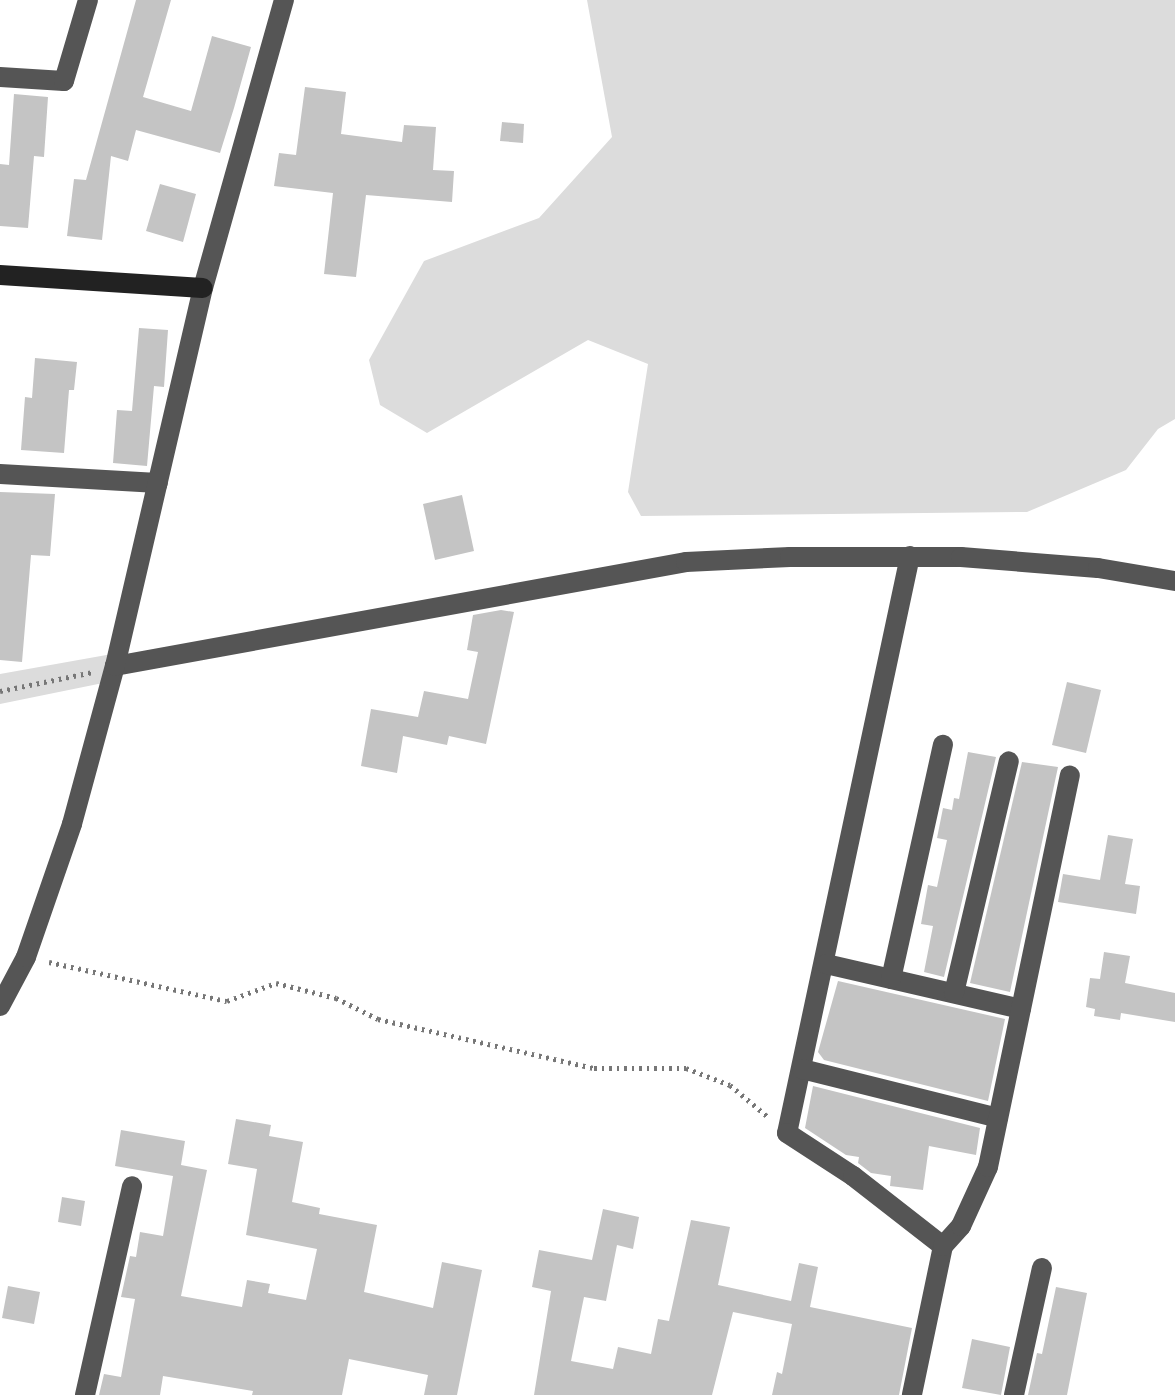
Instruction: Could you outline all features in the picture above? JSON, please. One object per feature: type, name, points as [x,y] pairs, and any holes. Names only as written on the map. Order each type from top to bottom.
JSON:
[{"type":"street","points":[[0,77],[64,81],[88,0]]},
{"type":"street","points":[[0,1006],[26,958],[72,824],[115,666],[203,288],[284,0]]},
{"type":"street","points":[[0,275],[203,288]]},
{"type":"street","points":[[0,474],[158,483]]},
{"type":"street","points":[[115,666],[646,568],[790,556],[910,556],[1098,568],[1175,581]]},
{"type":"street","points":[[910,556],[787,1133],[853,1176],[943,1246]]},
{"type":"street","points":[[891,979],[943,745]]},
{"type":"street","points":[[954,993],[1008,761]]},
{"type":"street","points":[[912,1395],[943,1246],[977,1197],[998,1118],[1070,775]]},
{"type":"street","points":[[826,964],[1021,1008]]},
{"type":"street","points":[[802,1068],[998,1118]]},
{"type":"street","points":[[85,1395],[132,1186]]},
{"type":"street","points":[[1014,1395],[1042,1268]]},
{"type":"path","points":[[0,691],[115,666]]},
{"type":"path","points":[[26,958],[227,1001],[276,982],[336,998],[378,1020],[594,1068],[686,1068],[730,1085],[787,1133]]},
{"type":"shaded area","points":[[587,0],[1175,0],[1175,419],[1158,429],[1126,470],[1027,512],[641,516],[628,492],[648,364],[588,340],[427,433],[380,405],[369,360],[424,261],[539,218],[612,137]]},
{"type":"shaded area","points":[[112,654],[103,683],[0,704],[0,674]]},
{"type":"building","points":[[136,0],[171,0],[143,97],[191,111],[212,36],[251,47],[234,108],[220,153],[136,130],[128,161],[111,156],[102,240],[67,236],[74,179],[86,180]]},
{"type":"building","points":[[305,87],[346,92],[341,134],[402,142],[404,125],[436,127],[433,170],[454,171],[452,202],[366,195],[356,277],[324,274],[333,193],[274,186],[279,153],[296,155]]},
{"type":"building","points":[[14,94],[48,97],[44,157],[34,156],[28,228],[0,226],[0,164],[9,165]]},
{"type":"building","points":[[502,122],[524,124],[523,143],[500,141]]},
{"type":"building","points":[[160,184],[196,194],[183,242],[146,231]]},
{"type":"building","points":[[139,328],[168,330],[164,387],[154,386],[147,466],[113,463],[117,410],[132,411]]},
{"type":"building","points":[[35,358],[77,362],[74,390],[69,390],[64,453],[21,450],[25,397],[32,398]]},
{"type":"building","points":[[0,492],[55,494],[50,556],[31,555],[22,662],[0,660]]},
{"type":"building","points":[[462,495],[474,551],[435,560],[423,504]]},
{"type":"building","points":[[514,612],[486,744],[449,736],[447,745],[403,736],[397,773],[361,766],[371,709],[418,717],[424,691],[468,699],[478,652],[467,650],[473,615]]},
{"type":"building","points":[[1067,682],[1101,690],[1086,753],[1052,745]]},
{"type":"building","points":[[968,752],[996,757],[944,977],[924,972],[933,926],[921,924],[928,885],[937,887],[947,840],[937,838],[943,808],[952,810],[954,798],[959,799]]},
{"type":"building","points":[[1022,762],[1058,767],[1010,992],[970,983]]},
{"type":"building","points":[[1108,835],[1133,839],[1125,884],[1140,886],[1136,914],[1058,902],[1063,874],[1100,880]]},
{"type":"building","points":[[1104,952],[1130,956],[1125,983],[1175,993],[1175,1022],[1121,1013],[1120,1020],[1094,1016],[1095,1009],[1086,1007],[1090,978],[1100,979]]},
{"type":"building","points":[[838,981],[1005,1019],[988,1101],[824,1060],[818,1052]]},
{"type":"building","points":[[813,1086],[980,1128],[976,1155],[929,1146],[923,1190],[890,1186],[891,1176],[871,1173],[858,1163],[859,1157],[846,1155],[805,1128]]},
{"type":"building","points":[[236,1119],[271,1125],[269,1136],[303,1142],[292,1202],[320,1208],[319,1214],[377,1225],[364,1292],[433,1308],[442,1262],[482,1270],[457,1395],[424,1395],[428,1375],[349,1359],[342,1395],[252,1395],[253,1391],[163,1376],[160,1395],[99,1395],[104,1374],[121,1377],[135,1299],[121,1297],[130,1256],[136,1257],[140,1232],[163,1236],[173,1176],[115,1166],[121,1130],[185,1141],[181,1165],[207,1170],[181,1296],[242,1307],[247,1280],[270,1284],[268,1293],[306,1300],[317,1249],[246,1235],[257,1169],[228,1164]]},
{"type":"building","points":[[62,1197],[85,1201],[81,1226],[58,1222]]},
{"type":"building","points":[[603,1209],[639,1217],[633,1249],[617,1245],[606,1301],[584,1297],[571,1361],[613,1369],[618,1347],[651,1354],[658,1319],[669,1321],[691,1220],[730,1227],[718,1285],[791,1301],[799,1263],[818,1267],[810,1307],[912,1328],[899,1395],[772,1395],[777,1372],[782,1374],[792,1324],[733,1312],[712,1395],[534,1395],[551,1291],[532,1287],[539,1250],[592,1260]]},
{"type":"building","points":[[8,1286],[40,1292],[34,1324],[2,1318]]},
{"type":"building","points":[[1056,1287],[1087,1293],[1067,1395],[1028,1395],[1037,1353],[1042,1354]]},
{"type":"building","points":[[972,1339],[1010,1347],[1001,1395],[962,1388]]}]
